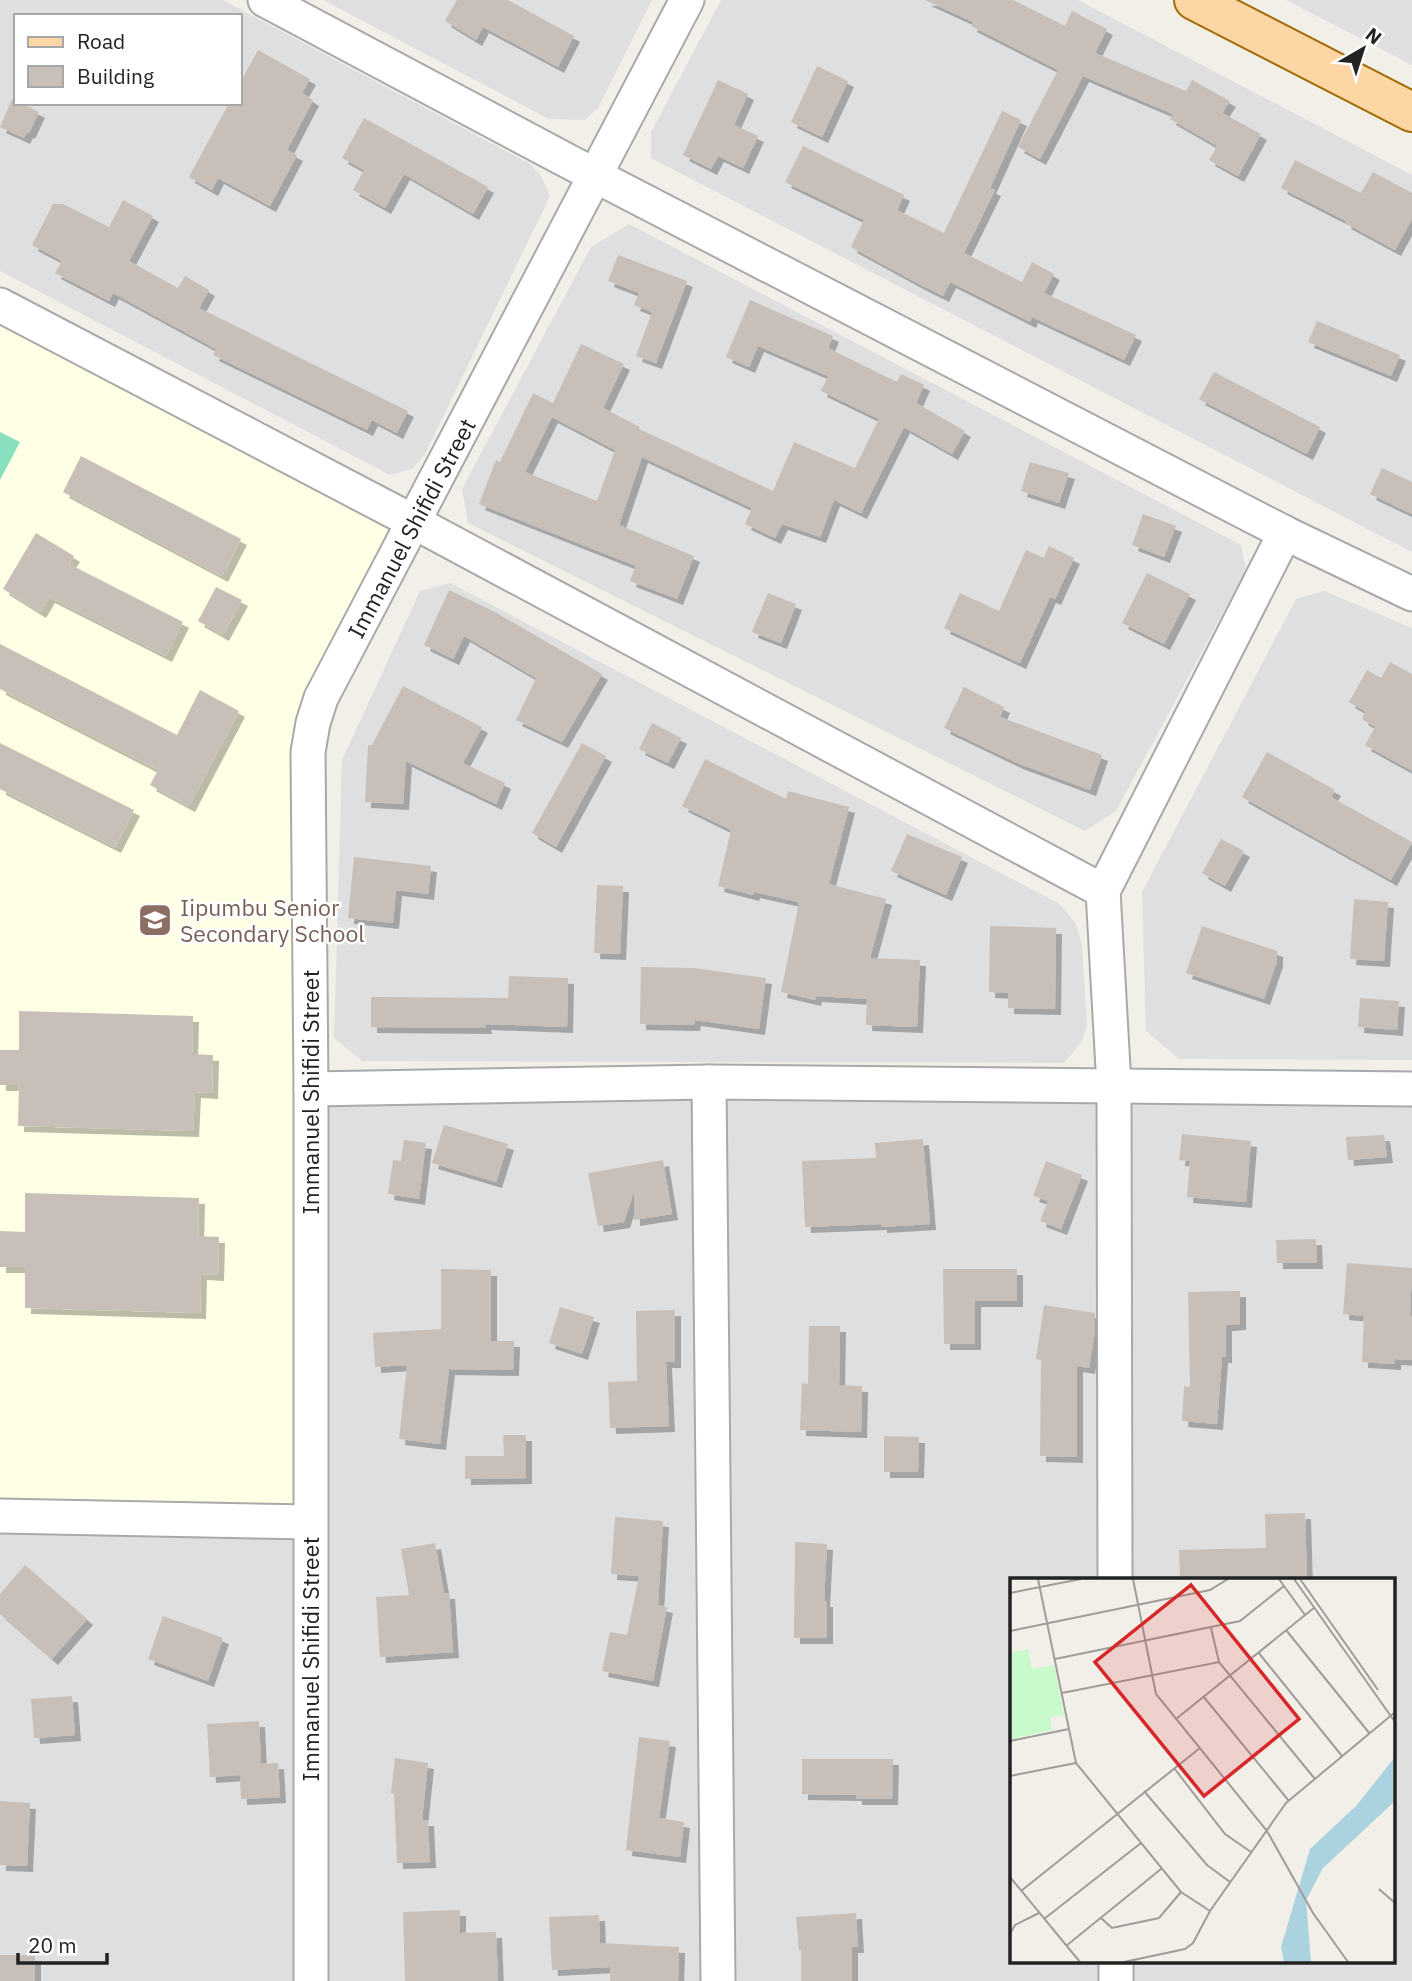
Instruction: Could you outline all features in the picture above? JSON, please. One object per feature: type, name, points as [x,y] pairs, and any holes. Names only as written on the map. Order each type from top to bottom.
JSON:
[{"type":"main road","points":[[1194,0],[1412,112]]},
{"type":"street","points":[[265,0],[596,176],[1285,533],[1412,594]]},
{"type":"street","name":"Immanuel Shifidi Street","points":[[311,1981],[311,1089],[308,752],[313,723],[321,698],[687,0]]},
{"type":"street","points":[[0,305],[414,522],[1103,891]]},
{"type":"street","points":[[1115,1578],[1114,1086],[1103,891],[1285,533]]},
{"type":"street","points":[[311,1089],[709,1082],[1412,1089]]},
{"type":"street","points":[[709,1082],[718,1981]]},
{"type":"street","points":[[0,1516],[310,1522]]},
{"type":"shaded area","points":[[0,0],[223,0],[530,164],[541,176],[550,196],[424,456],[412,469],[390,475],[0,271]]},
{"type":"shaded area","points":[[323,0],[652,0],[598,108],[585,120],[549,119]]},
{"type":"shaded area","points":[[721,0],[1078,0],[1412,175],[1412,552],[651,158],[651,132]]},
{"type":"shaded area","points":[[1286,0],[1412,0],[1412,65]]},
{"type":"shaded area","points":[[629,224],[1241,545],[1246,570],[1116,811],[1085,831],[468,523],[462,489],[591,247]]},
{"type":"shaded area","name":"Iipumbu Senior Secondary School","points":[[0,305],[414,522],[321,698],[310,1522],[0,1516]]},
{"type":"shaded area","points":[[450,583],[1060,904],[1076,924],[1082,945],[1087,1025],[1082,1041],[1064,1063],[362,1061],[334,1038],[342,760],[420,591]]},
{"type":"shaded area","points":[[1324,591],[1412,628],[1412,1060],[1179,1059],[1146,1031],[1142,892],[1296,599]]},
{"type":"shaded area","points":[[311,1089],[1412,1089],[1412,1981],[0,1981],[0,1516]]},
{"type":"green space","points":[[0,432],[20,442],[0,480]]},
{"type":"building","points":[[457,0],[508,0],[574,36],[558,67],[483,27],[476,40],[445,21]]},
{"type":"building","points":[[925,0],[1013,0],[1065,26],[1072,11],[1107,29],[1095,53],[1186,91],[1192,80],[1230,101],[1222,113],[1261,134],[1238,176],[1209,160],[1217,146],[1170,119],[1173,114],[1083,76],[1040,159],[1018,147],[1058,70],[971,26],[973,22]]},
{"type":"building","points":[[258,50],[310,79],[302,93],[313,100],[287,150],[297,155],[270,206],[218,178],[212,190],[189,177],[228,105],[242,105],[242,79]]},
{"type":"building","points":[[817,66],[848,81],[822,137],[791,122]]},
{"type":"building","points":[[718,80],[748,94],[734,125],[758,136],[743,168],[718,156],[711,169],[683,155]]},
{"type":"building","points":[[12,99],[14,105],[25,105],[39,112],[24,138],[0,127]]},
{"type":"building","points":[[1002,111],[1021,120],[990,188],[995,190],[964,253],[1022,282],[1032,262],[1054,274],[1044,293],[1136,335],[1124,360],[1032,317],[1030,322],[950,282],[943,296],[919,284],[851,247],[864,220],[785,182],[803,146],[904,195],[897,210],[944,233]]},
{"type":"building","points":[[364,118],[488,187],[473,214],[404,174],[385,208],[353,190],[364,170],[342,158]]},
{"type":"building","points":[[1295,160],[1361,193],[1373,172],[1412,193],[1412,219],[1395,250],[1281,188]]},
{"type":"building","points":[[123,200],[153,216],[129,261],[178,288],[185,276],[209,290],[199,308],[408,411],[397,433],[372,420],[367,430],[213,355],[216,349],[113,293],[109,301],[55,273],[62,261],[32,245],[53,204],[63,204],[109,227]]},
{"type":"building","points":[[618,255],[687,281],[656,363],[636,356],[652,312],[634,305],[639,293],[608,281]]},
{"type":"building","points":[[750,300],[833,336],[828,348],[897,382],[901,374],[924,385],[916,403],[965,431],[952,454],[904,427],[861,513],[834,500],[820,537],[782,524],[775,538],[745,524],[752,508],[642,457],[619,525],[694,556],[677,599],[630,581],[636,566],[479,504],[496,460],[500,462],[533,393],[553,403],[581,344],[624,364],[603,408],[640,427],[639,429],[773,491],[794,442],[855,468],[879,419],[821,391],[828,376],[758,346],[749,367],[726,357]],"holes":[[[552,417],[615,450],[597,501],[525,472]]]},
{"type":"building","points":[[1317,321],[1400,355],[1391,376],[1308,342]]},
{"type":"building","points":[[1214,372],[1320,427],[1307,454],[1199,399]]},
{"type":"building","points":[[81,456],[241,539],[222,576],[63,492]]},
{"type":"building","points":[[1030,462],[1069,473],[1059,503],[1021,491]]},
{"type":"building","points":[[1382,468],[1412,482],[1412,514],[1370,494]]},
{"type":"building","points":[[1143,514],[1176,526],[1164,557],[1132,545]]},
{"type":"building","points":[[36,533],[74,556],[69,564],[183,622],[166,656],[49,597],[40,612],[3,589]]},
{"type":"building","points":[[1049,546],[1074,558],[1055,599],[1050,597],[1020,663],[944,628],[960,593],[999,611],[1026,550],[1044,558]]},
{"type":"building","points":[[1147,573],[1190,594],[1164,644],[1122,623]]},
{"type":"building","points":[[216,587],[242,600],[223,635],[198,621]]},
{"type":"building","points":[[449,590],[493,611],[602,674],[562,742],[516,720],[536,678],[464,636],[453,659],[424,645]]},
{"type":"building","points":[[768,593],[796,604],[781,643],[752,632]]},
{"type":"building","points":[[0,644],[177,735],[200,690],[239,711],[189,806],[150,785],[158,770],[0,689]]},
{"type":"building","points":[[1390,662],[1412,674],[1412,771],[1365,745],[1375,727],[1362,719],[1366,712],[1349,702],[1367,670],[1381,678]]},
{"type":"building","points":[[403,686],[482,727],[463,763],[505,783],[496,804],[406,761],[403,804],[365,802],[368,745],[372,745]]},
{"type":"building","points":[[964,687],[1004,707],[1000,717],[1102,755],[1090,790],[1017,763],[944,728]]},
{"type":"building","points":[[652,723],[681,738],[668,763],[639,749]]},
{"type":"building","points":[[0,743],[134,810],[115,847],[0,789]]},
{"type":"building","points":[[582,743],[606,756],[556,847],[532,833]]},
{"type":"building","points":[[1267,752],[1335,790],[1331,797],[1412,842],[1391,880],[1242,797]]},
{"type":"building","points":[[705,759],[786,799],[788,791],[849,807],[829,884],[886,899],[870,958],[920,960],[917,1027],[866,1025],[867,999],[816,996],[815,1000],[781,992],[799,902],[718,886],[731,830],[682,806]]},
{"type":"building","points":[[907,834],[962,857],[946,895],[891,871]]},
{"type":"building","points":[[1221,839],[1244,851],[1225,886],[1202,873]]},
{"type":"building","points":[[354,857],[431,866],[428,894],[396,890],[393,923],[348,918]]},
{"type":"building","points":[[597,885],[623,886],[620,954],[594,953]]},
{"type":"building","points":[[1354,899],[1388,902],[1384,961],[1350,959]]},
{"type":"building","points":[[990,926],[1056,928],[1055,1009],[1008,1008],[1008,993],[989,992]]},
{"type":"building","points":[[1202,926],[1277,951],[1277,961],[1264,999],[1186,973]]},
{"type":"building","points":[[641,967],[694,968],[766,978],[759,1029],[695,1020],[694,1025],[640,1024]]},
{"type":"building","points":[[509,976],[568,978],[567,1027],[485,1024],[486,1028],[371,1027],[371,997],[508,998]]},
{"type":"building","points":[[1360,998],[1399,1001],[1397,1030],[1358,1027]]},
{"type":"building","points":[[19,1011],[193,1016],[192,1054],[213,1055],[212,1093],[195,1092],[193,1131],[18,1126],[19,1085],[0,1085],[0,1050],[19,1050]]},
{"type":"building","points":[[444,1125],[508,1144],[496,1182],[432,1163]]},
{"type":"building","points":[[1182,1134],[1251,1141],[1246,1202],[1187,1197],[1190,1161],[1179,1160]]},
{"type":"building","points":[[1384,1135],[1387,1157],[1348,1160],[1346,1137]]},
{"type":"building","points":[[923,1139],[930,1224],[805,1227],[802,1161],[876,1158],[875,1143]]},
{"type":"building","points":[[404,1140],[426,1143],[419,1199],[388,1194],[393,1160],[401,1161]]},
{"type":"building","points":[[663,1160],[672,1214],[634,1220],[634,1191],[624,1222],[598,1226],[588,1173]]},
{"type":"building","points":[[1046,1161],[1082,1175],[1061,1229],[1040,1221],[1048,1201],[1033,1196]]},
{"type":"building","points":[[25,1193],[199,1198],[198,1236],[219,1237],[218,1275],[201,1274],[200,1313],[25,1308],[25,1267],[0,1267],[0,1231],[25,1232]]},
{"type":"building","points":[[1316,1239],[1317,1263],[1277,1263],[1276,1240]]},
{"type":"building","points":[[1347,1263],[1412,1268],[1412,1360],[1395,1359],[1395,1364],[1362,1362],[1364,1316],[1343,1314]]},
{"type":"building","points":[[441,1269],[491,1270],[491,1341],[514,1341],[513,1370],[449,1369],[440,1444],[399,1439],[407,1365],[375,1367],[373,1333],[441,1329]]},
{"type":"building","points":[[943,1269],[1017,1269],[1017,1301],[975,1301],[975,1344],[944,1344]]},
{"type":"building","points":[[1240,1291],[1240,1324],[1226,1325],[1226,1357],[1222,1357],[1217,1424],[1182,1421],[1184,1386],[1190,1387],[1188,1292]]},
{"type":"building","points":[[1044,1305],[1095,1313],[1089,1368],[1077,1366],[1077,1457],[1040,1456],[1041,1360],[1036,1359]]},
{"type":"building","points":[[560,1307],[594,1317],[582,1354],[549,1343]]},
{"type":"building","points":[[675,1310],[675,1362],[666,1362],[669,1426],[610,1428],[608,1382],[637,1381],[636,1311]]},
{"type":"building","points":[[809,1326],[840,1326],[839,1385],[862,1386],[861,1432],[800,1430],[802,1383],[808,1384]]},
{"type":"building","points":[[503,1435],[526,1435],[526,1478],[465,1479],[465,1456],[504,1456]]},
{"type":"building","points":[[884,1436],[919,1437],[918,1472],[884,1472]]},
{"type":"building","points":[[1305,1513],[1307,1578],[1180,1578],[1179,1550],[1266,1548],[1265,1514]]},
{"type":"building","points":[[615,1517],[663,1521],[658,1605],[667,1607],[653,1681],[602,1671],[610,1632],[627,1635],[639,1576],[611,1574]]},
{"type":"building","points":[[795,1542],[827,1544],[824,1601],[827,1601],[827,1638],[794,1638]]},
{"type":"building","points":[[435,1543],[444,1593],[449,1593],[453,1652],[380,1657],[376,1597],[409,1595],[401,1549]]},
{"type":"building","points":[[25,1565],[87,1619],[52,1659],[0,1614],[0,1594]]},
{"type":"building","points":[[163,1616],[223,1638],[208,1681],[148,1659]]},
{"type":"building","points":[[72,1696],[75,1735],[34,1738],[31,1699]]},
{"type":"building","points":[[259,1721],[261,1764],[278,1763],[280,1797],[241,1799],[240,1775],[210,1777],[207,1724]]},
{"type":"building","points":[[639,1737],[670,1741],[659,1818],[684,1822],[680,1857],[626,1850]]},
{"type":"building","points":[[395,1758],[428,1763],[422,1820],[428,1820],[430,1862],[397,1863],[394,1794],[391,1793]]},
{"type":"building","points":[[802,1759],[893,1759],[892,1799],[802,1794]]},
{"type":"building","points":[[0,1801],[30,1803],[27,1866],[0,1865]]},
{"type":"building","points":[[460,1910],[460,1933],[496,1932],[498,1981],[405,1981],[403,1912]]},
{"type":"building","points":[[856,1913],[858,1947],[852,1947],[852,1981],[801,1981],[801,1950],[796,1917]]},
{"type":"building","points":[[599,1915],[600,1943],[679,1947],[678,1981],[610,1981],[610,1967],[552,1970],[549,1917]]},
{"type":"building","points":[[0,1955],[35,1955],[35,1981],[0,1981]]},
{"type":"place","name":"Iipumbu Senior Secondary School","points":[[155,920]]}]
